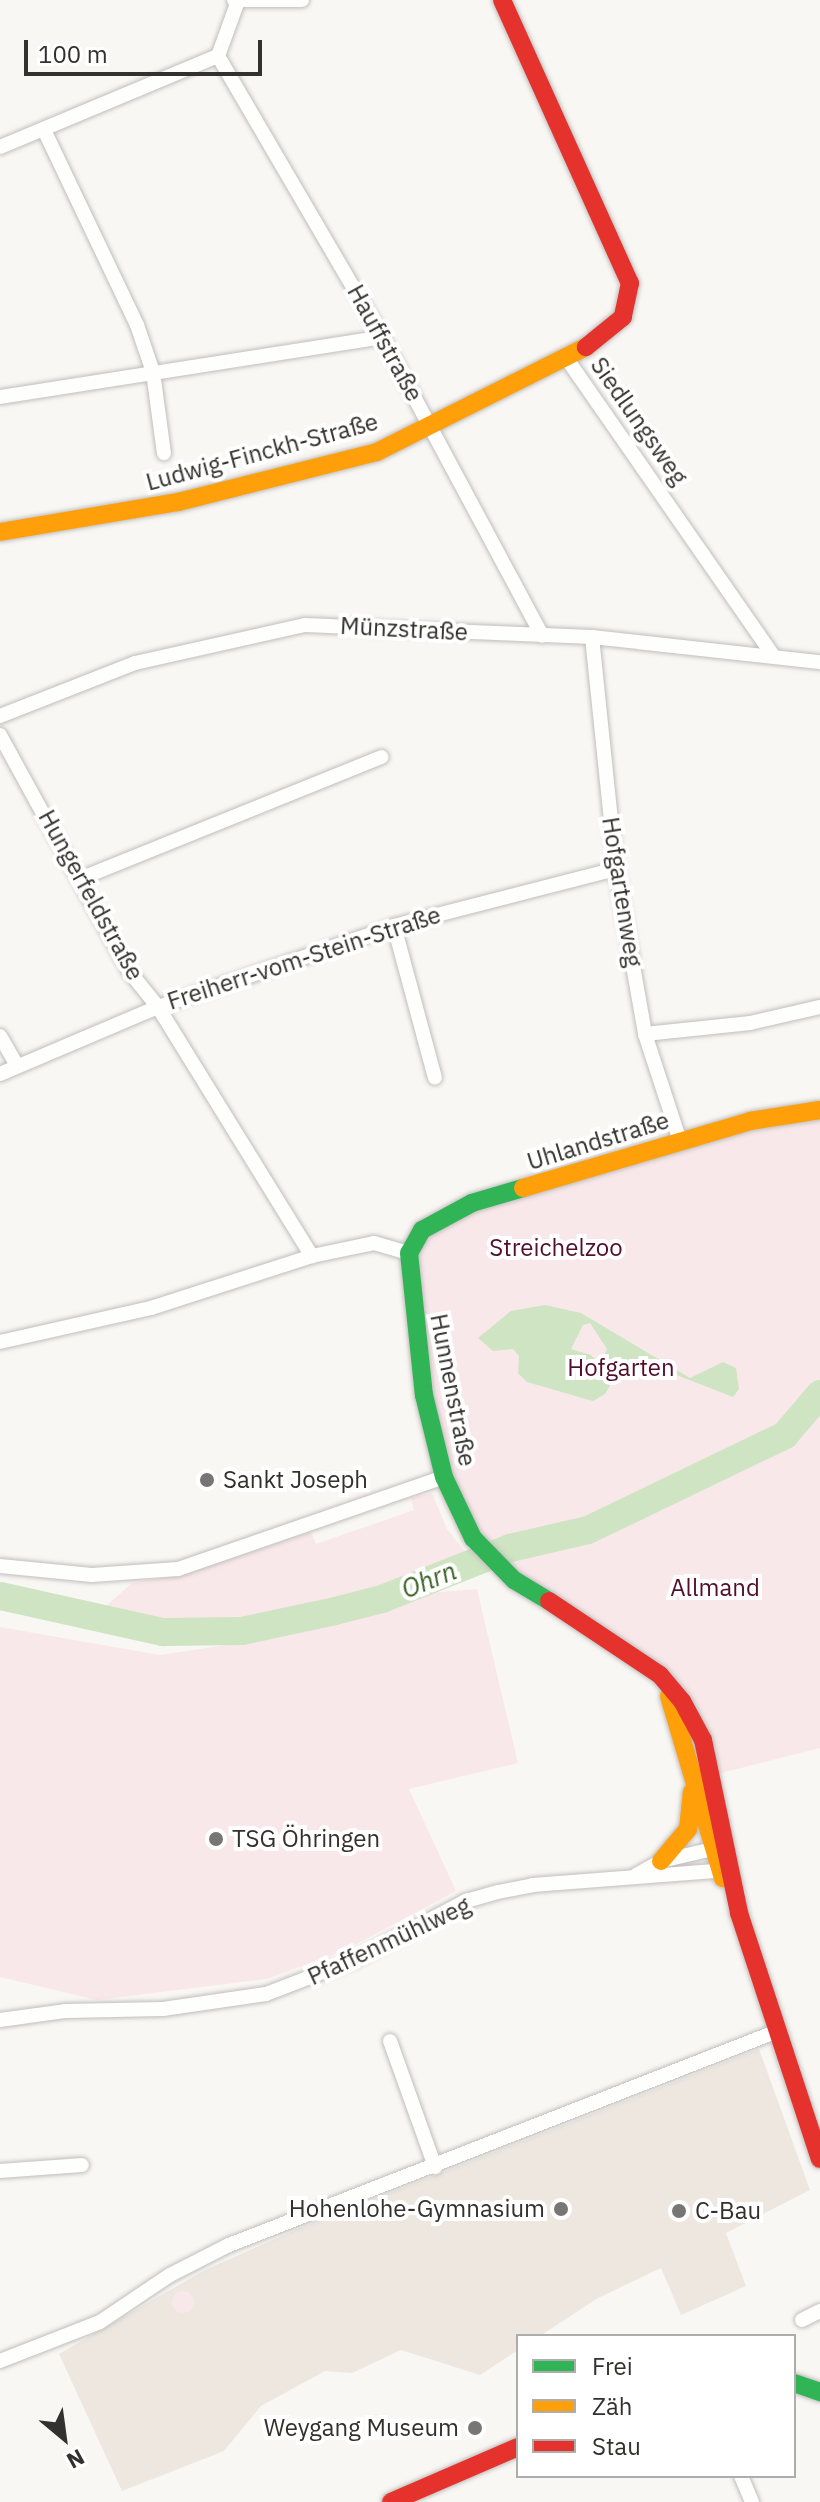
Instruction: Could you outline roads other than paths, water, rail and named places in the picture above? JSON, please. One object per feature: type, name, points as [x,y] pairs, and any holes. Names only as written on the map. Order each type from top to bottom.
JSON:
[{"type":"main road","name":"Siedlungsweg","points":[[502,0],[630,283],[623,317],[610,332],[567,359]]},
{"type":"main road","name":"Ludwig-Finckh-Straße","points":[[0,532],[178,502],[377,452],[567,359]]},
{"type":"main road","name":"Uhlandstraße","points":[[409,1253],[422,1230],[472,1203],[786,1112],[820,1110]]},
{"type":"main road","name":"Hunnenstraße","points":[[409,1253],[424,1395],[444,1477],[473,1538],[499,1568],[660,1675],[682,1701],[703,1740],[726,1870],[775,2032],[820,2159]]},
{"type":"main road","name":"Hunnenstraße","points":[[660,1675],[721,1848]]},
{"type":"main road","points":[[661,1861],[677,1847],[693,1815],[689,1757]]},
{"type":"main road","points":[[391,2502],[516,2448]]},
{"type":"street","points":[[0,147],[45,132],[218,56],[236,0],[302,0]]},
{"type":"street","name":"Hauffstraße","points":[[218,56],[382,337],[542,636]]},
{"type":"street","points":[[45,132],[108,261],[153,372],[164,453]]},
{"type":"street","points":[[0,397],[382,337]]},
{"type":"street","name":"Siedlungsweg","points":[[567,359],[772,654]]},
{"type":"street","name":"Münzstraße","points":[[0,716],[135,663],[305,625],[592,637],[772,654],[820,662]]},
{"type":"street","name":"Hofgartenweg","points":[[592,637],[616,869],[645,1034],[680,1141]]},
{"type":"street","name":"Hungerfeldstraße","points":[[0,735],[82,878],[129,971],[158,1007],[312,1256]]},
{"type":"street","points":[[82,878],[381,757]]},
{"type":"street","name":"Freiherr-vom-Stein-Straße","points":[[0,1074],[158,1007],[394,926],[616,869]]},
{"type":"street","points":[[394,926],[435,1078]]},
{"type":"street","points":[[645,1034],[750,1023],[820,1007]]},
{"type":"street","points":[[0,1036],[17,1066]]},
{"type":"street","points":[[0,1342],[151,1308],[312,1256],[374,1243],[409,1253]]},
{"type":"street","points":[[0,1566],[92,1575],[178,1569],[444,1477]]},
{"type":"street","name":"Pfaffenmühlweg","points":[[635,1876],[661,1861],[721,1848]]},
{"type":"street","name":"Pfaffenmühlweg","points":[[0,2020],[66,2011],[163,2009],[266,1994],[354,1960],[466,1901],[533,1885],[726,1870]]},
{"type":"street","points":[[0,2361],[100,2322],[170,2275],[229,2245],[775,2032]]},
{"type":"street","points":[[390,2041],[435,2167]]},
{"type":"street","points":[[0,2171],[82,2165]]},
{"type":"street","points":[[802,2320],[820,2311]]},
{"type":"street","points":[[742,2478],[752,2502]]},
{"type":"waterway","name":"Ohrn","points":[[0,1596],[163,1632],[242,1631],[335,1611],[382,1599],[510,1548],[588,1530],[785,1435],[820,1394]]},
{"type":"place","name":"Sankt Joseph","points":[[207,1480]]},
{"type":"place","name":"TSG Öhringen","points":[[216,1839]]},
{"type":"place","name":"Hohenlohe-Gymnasium","points":[[561,2209]]},
{"type":"place","name":"C-Bau","points":[[679,2211]]},
{"type":"place","name":"Weygang Museum","points":[[475,2428]]},
{"type":"park label","name":"Streichelzoo","points":[[556,1248]]},
{"type":"park label","name":"Hofgarten","points":[[621,1368]]},
{"type":"park label","name":"Allmand","points":[[715,1588]]}]
